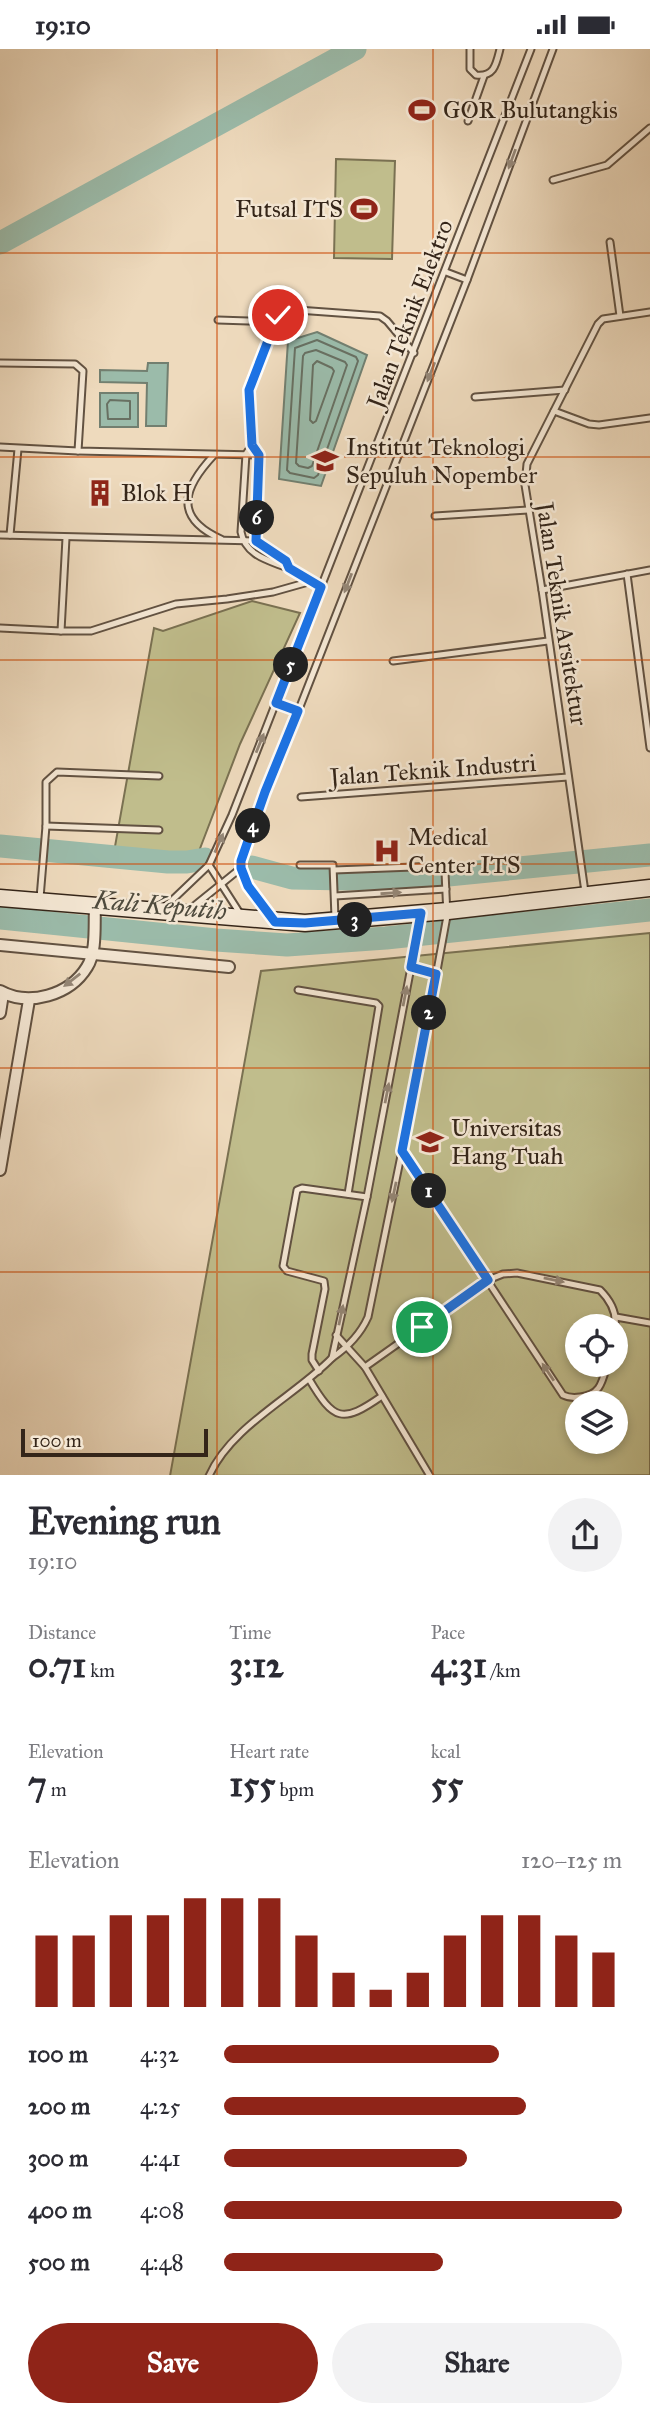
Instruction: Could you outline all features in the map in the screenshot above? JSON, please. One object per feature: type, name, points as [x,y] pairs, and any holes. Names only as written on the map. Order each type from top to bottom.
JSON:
[{"type":"main road","points":[[0,898],[95,912],[159,912],[305,923],[447,914],[650,888]]},
{"type":"street","points":[[0,1013],[2,992],[29,1000],[51,995],[74,980],[87,967],[92,954],[95,912]]},
{"type":"street","points":[[0,945],[229,967]]},
{"type":"street","points":[[0,1170],[29,1000]]},
{"type":"lane","points":[[470,49],[470,69],[476,75],[484,76],[494,70],[500,49]]},
{"type":"lane","name":"Jalan Teknik Elektro","points":[[159,912],[209,865],[232,815],[531,49]]},
{"type":"lane","name":"Jalan Teknik Elektro","points":[[241,868],[247,842],[265,792],[467,281],[552,49]]},
{"type":"lane","points":[[468,121],[484,76]]},
{"type":"lane","points":[[552,180],[607,165],[650,128]]},
{"type":"lane","points":[[610,242],[620,316]]},
{"type":"lane","points":[[446,272],[467,281]]},
{"type":"lane","points":[[256,541],[259,455],[252,445],[249,390],[279,311],[284,309],[380,316],[414,353]]},
{"type":"lane","name":"Jalan Teknik Arsitektur","points":[[585,896],[542,590],[528,510],[525,485],[527,464],[598,324],[603,319],[650,312]]},
{"type":"lane","points":[[218,320],[275,322]]},
{"type":"lane","points":[[0,363],[75,365],[83,370],[78,451]]},
{"type":"lane","points":[[475,397],[565,390]]},
{"type":"lane","points":[[554,411],[599,425],[650,418]]},
{"type":"lane","points":[[252,445],[246,454],[241,532],[243,541],[257,556],[322,585]]},
{"type":"lane","points":[[0,447],[259,455]]},
{"type":"lane","points":[[10,535],[18,449]]},
{"type":"lane","points":[[215,455],[197,473],[191,485],[190,514],[198,526],[223,541]]},
{"type":"lane","points":[[435,516],[528,510]]},
{"type":"lane","points":[[0,535],[256,541],[286,561],[289,568]]},
{"type":"lane","points":[[61,631],[66,538]]},
{"type":"lane","points":[[542,590],[650,570]]},
{"type":"lane","points":[[627,574],[650,748]]},
{"type":"lane","points":[[0,628],[91,631],[176,604],[273,592],[313,582]]},
{"type":"lane","points":[[393,661],[548,641]]},
{"type":"lane","points":[[276,703],[298,711]]},
{"type":"lane","points":[[40,902],[46,826],[46,782],[57,772],[159,776]]},
{"type":"lane","name":"Jalan Teknik Industri","points":[[301,797],[569,777]]},
{"type":"lane","points":[[46,826],[159,830]]},
{"type":"lane","points":[[209,865],[245,919]]},
{"type":"lane","points":[[300,865],[331,865],[335,872],[335,922]]},
{"type":"lane","points":[[209,1475],[236,1437],[348,1346],[362,1330],[368,1317],[442,945],[447,914],[446,881],[445,872],[440,866],[335,872]]},
{"type":"lane","points":[[182,914],[241,868],[255,898],[275,922]]},
{"type":"lane","points":[[335,896],[446,889]]},
{"type":"lane","points":[[332,1358],[367,1197],[421,916]]},
{"type":"lane","points":[[411,967],[436,974]]},
{"type":"lane","points":[[298,990],[376,1003],[379,1006],[348,1193]]},
{"type":"lane","points":[[402,1151],[563,1395],[572,1398],[590,1396],[597,1392],[603,1377]]},
{"type":"lane","points":[[319,1371],[312,1360],[312,1354],[325,1289],[324,1281],[287,1271],[283,1266],[299,1188],[367,1197]]},
{"type":"lane","points":[[365,1367],[488,1280],[503,1274],[517,1273],[600,1290],[608,1297],[616,1314]]},
{"type":"lane","points":[[628,1319],[650,1323]]},
{"type":"lane","points":[[336,1335],[365,1367],[430,1475]]},
{"type":"lane","points":[[309,1379],[330,1411],[338,1413],[353,1414],[382,1396]]},
{"type":"shaded area","name":"Futsal ITS","points":[[336,159],[395,161],[392,259],[334,258]]},
{"type":"shaded area","points":[[252,601],[300,613],[240,744],[196,859],[114,852],[154,628],[163,631]]},
{"type":"shaded area","name":"Universitas Hang Tuah","points":[[650,933],[650,1475],[170,1475],[261,971]]},
{"type":"water","points":[[317,332],[367,355],[321,486],[279,479],[288,341]]},
{"type":"water","points":[[148,363],[168,363],[166,426],[146,426],[147,383],[100,382],[100,370],[147,371]]},
{"type":"water","points":[[100,393],[138,393],[138,427],[100,427]]},
{"type":"waterway","points":[[0,243],[355,49]]},
{"type":"waterway","name":"Kali Keputih","points":[[0,846],[168,862],[205,859]]},
{"type":"waterway","name":"Kali Keputih","points":[[252,867],[292,878],[347,879],[438,876],[650,855]]},
{"type":"waterway","name":"Kali Keputih","points":[[0,918],[287,945],[386,938],[650,910]]},
{"type":"place","name":"GOR Bulutangkis","points":[[422,110]]},
{"type":"place","name":"Futsal ITS","points":[[364,209]]},
{"type":"place","name":"Institut Teknologi Sepuluh Nopember","points":[[325,461]]},
{"type":"place","name":"Blok H","points":[[100,493]]},
{"type":"place","name":"Medical Center ITS","points":[[387,851]]},
{"type":"place","name":"Universitas Hang Tuah","points":[[430,1142]]},
{"type":"route","points":[[278,315],[249,390],[252,445],[259,455],[256,541],[286,561],[289,568],[321,587],[276,703],[298,711],[265,792],[241,861],[241,868],[255,898],[275,922],[335,922],[421,913],[411,967],[436,974],[402,1151],[488,1280],[422,1327]]}]
